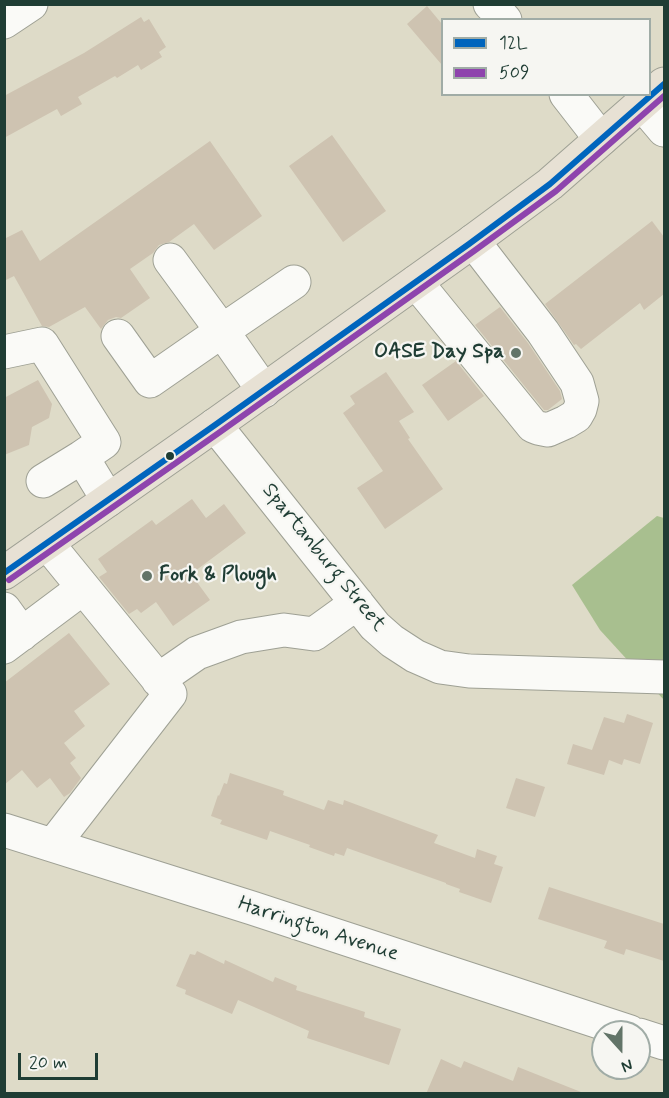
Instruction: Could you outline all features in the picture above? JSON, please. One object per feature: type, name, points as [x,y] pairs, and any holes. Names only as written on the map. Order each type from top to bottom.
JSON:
[{"type":"main road","points":[[4,573],[264,391],[550,184],[651,96]]},
{"type":"street","points":[[4,22],[31,4]]},
{"type":"street","points":[[490,4],[503,18]]},
{"type":"street","points":[[653,94],[664,130]]},
{"type":"street","points":[[568,96],[601,139]]},
{"type":"street","points":[[416,282],[533,426],[548,430],[576,416],[582,401],[572,375],[543,332],[472,241]]},
{"type":"street","points":[[170,260],[264,391]]},
{"type":"street","points":[[118,336],[150,381],[294,282]]},
{"type":"street","points":[[4,352],[42,344],[104,442],[43,481]]},
{"type":"street","name":"Spartanburg Street","points":[[215,425],[375,626],[415,656],[440,667],[469,671],[664,678]]},
{"type":"street","points":[[82,457],[108,500]]},
{"type":"street","points":[[47,543],[170,694],[53,845]]},
{"type":"street","points":[[10,630],[82,588]]},
{"type":"street","points":[[158,680],[197,653],[241,637],[284,630],[314,634],[357,603]]},
{"type":"street","name":"Harrington Avenue","points":[[4,830],[252,908],[593,1020]]},
{"type":"green space","points":[[657,516],[664,518],[664,700],[600,630],[572,585]]},
{"type":"building","points":[[427,6],[441,23],[441,64],[407,24]]},
{"type":"building","points":[[141,17],[144,22],[149,19],[166,47],[159,52],[162,57],[141,70],[138,65],[78,97],[82,104],[61,116],[57,109],[4,138],[4,96],[84,53]]},
{"type":"building","points":[[332,135],[386,211],[343,242],[289,166]]},
{"type":"building","points":[[210,141],[262,216],[214,250],[194,224],[169,242],[159,245],[153,253],[130,269],[150,298],[121,318],[108,320],[101,329],[85,307],[49,327],[42,326],[14,276],[4,281],[4,239],[22,230],[40,261]]},
{"type":"building","points":[[652,221],[664,237],[664,294],[644,310],[640,303],[581,349],[576,344],[574,345],[545,304]]},
{"type":"building","name":"OASE Day Spa","points":[[500,307],[528,343],[560,391],[562,399],[548,410],[544,410],[475,325]]},
{"type":"building","points":[[456,361],[484,396],[448,421],[422,385]]},
{"type":"building","points":[[386,372],[414,412],[399,421],[410,438],[408,439],[443,489],[385,529],[357,488],[383,471],[343,413],[355,404],[350,396]]},
{"type":"building","points":[[38,380],[52,404],[49,418],[32,427],[29,445],[4,455],[4,398]]},
{"type":"building","name":"Fork & Plough","points":[[192,499],[206,518],[224,504],[246,533],[191,574],[210,600],[173,626],[156,602],[141,613],[137,609],[129,614],[99,577],[107,572],[98,559],[152,520],[156,525]]},
{"type":"building","points":[[69,633],[110,684],[74,711],[85,726],[64,743],[76,758],[70,763],[81,778],[70,793],[64,797],[50,778],[37,788],[22,770],[4,785],[4,683]]},
{"type":"building","points":[[627,714],[653,723],[640,764],[624,759],[622,765],[609,760],[604,775],[567,764],[573,744],[592,750],[604,717],[624,723]]},
{"type":"building","points":[[230,773],[284,791],[283,795],[324,810],[328,800],[343,805],[344,800],[438,835],[434,843],[475,858],[477,849],[497,856],[494,864],[503,867],[491,903],[459,892],[460,889],[446,883],[347,848],[344,856],[335,853],[334,856],[270,831],[267,840],[220,824],[222,820],[211,816],[218,795],[224,783],[227,784]]},
{"type":"building","points":[[516,778],[545,787],[535,817],[506,808]]},
{"type":"building","points":[[549,887],[664,924],[664,961],[626,949],[624,955],[604,948],[607,941],[538,919]]},
{"type":"building","points":[[197,951],[224,964],[225,960],[273,982],[275,977],[297,986],[296,990],[365,1012],[364,1017],[401,1029],[389,1065],[307,1038],[309,1031],[238,1000],[232,1014],[185,994],[186,990],[176,986],[190,954],[195,955]]},
{"type":"building","points":[[441,1059],[461,1068],[464,1061],[513,1081],[518,1067],[581,1092],[581,1094],[426,1094]]},
{"type":"transit line","name":"12L","points":[[651,95],[664,84]]},
{"type":"transit line","name":"12L","points":[[4,573],[469,244],[550,184],[650,96]]},
{"type":"transit line","name":"509","points":[[9,580],[556,191],[664,96]]},
{"type":"place","name":"OASE Day Spa","points":[[516,353]]},
{"type":"place","name":"Fork & Plough","points":[[147,576]]}]
